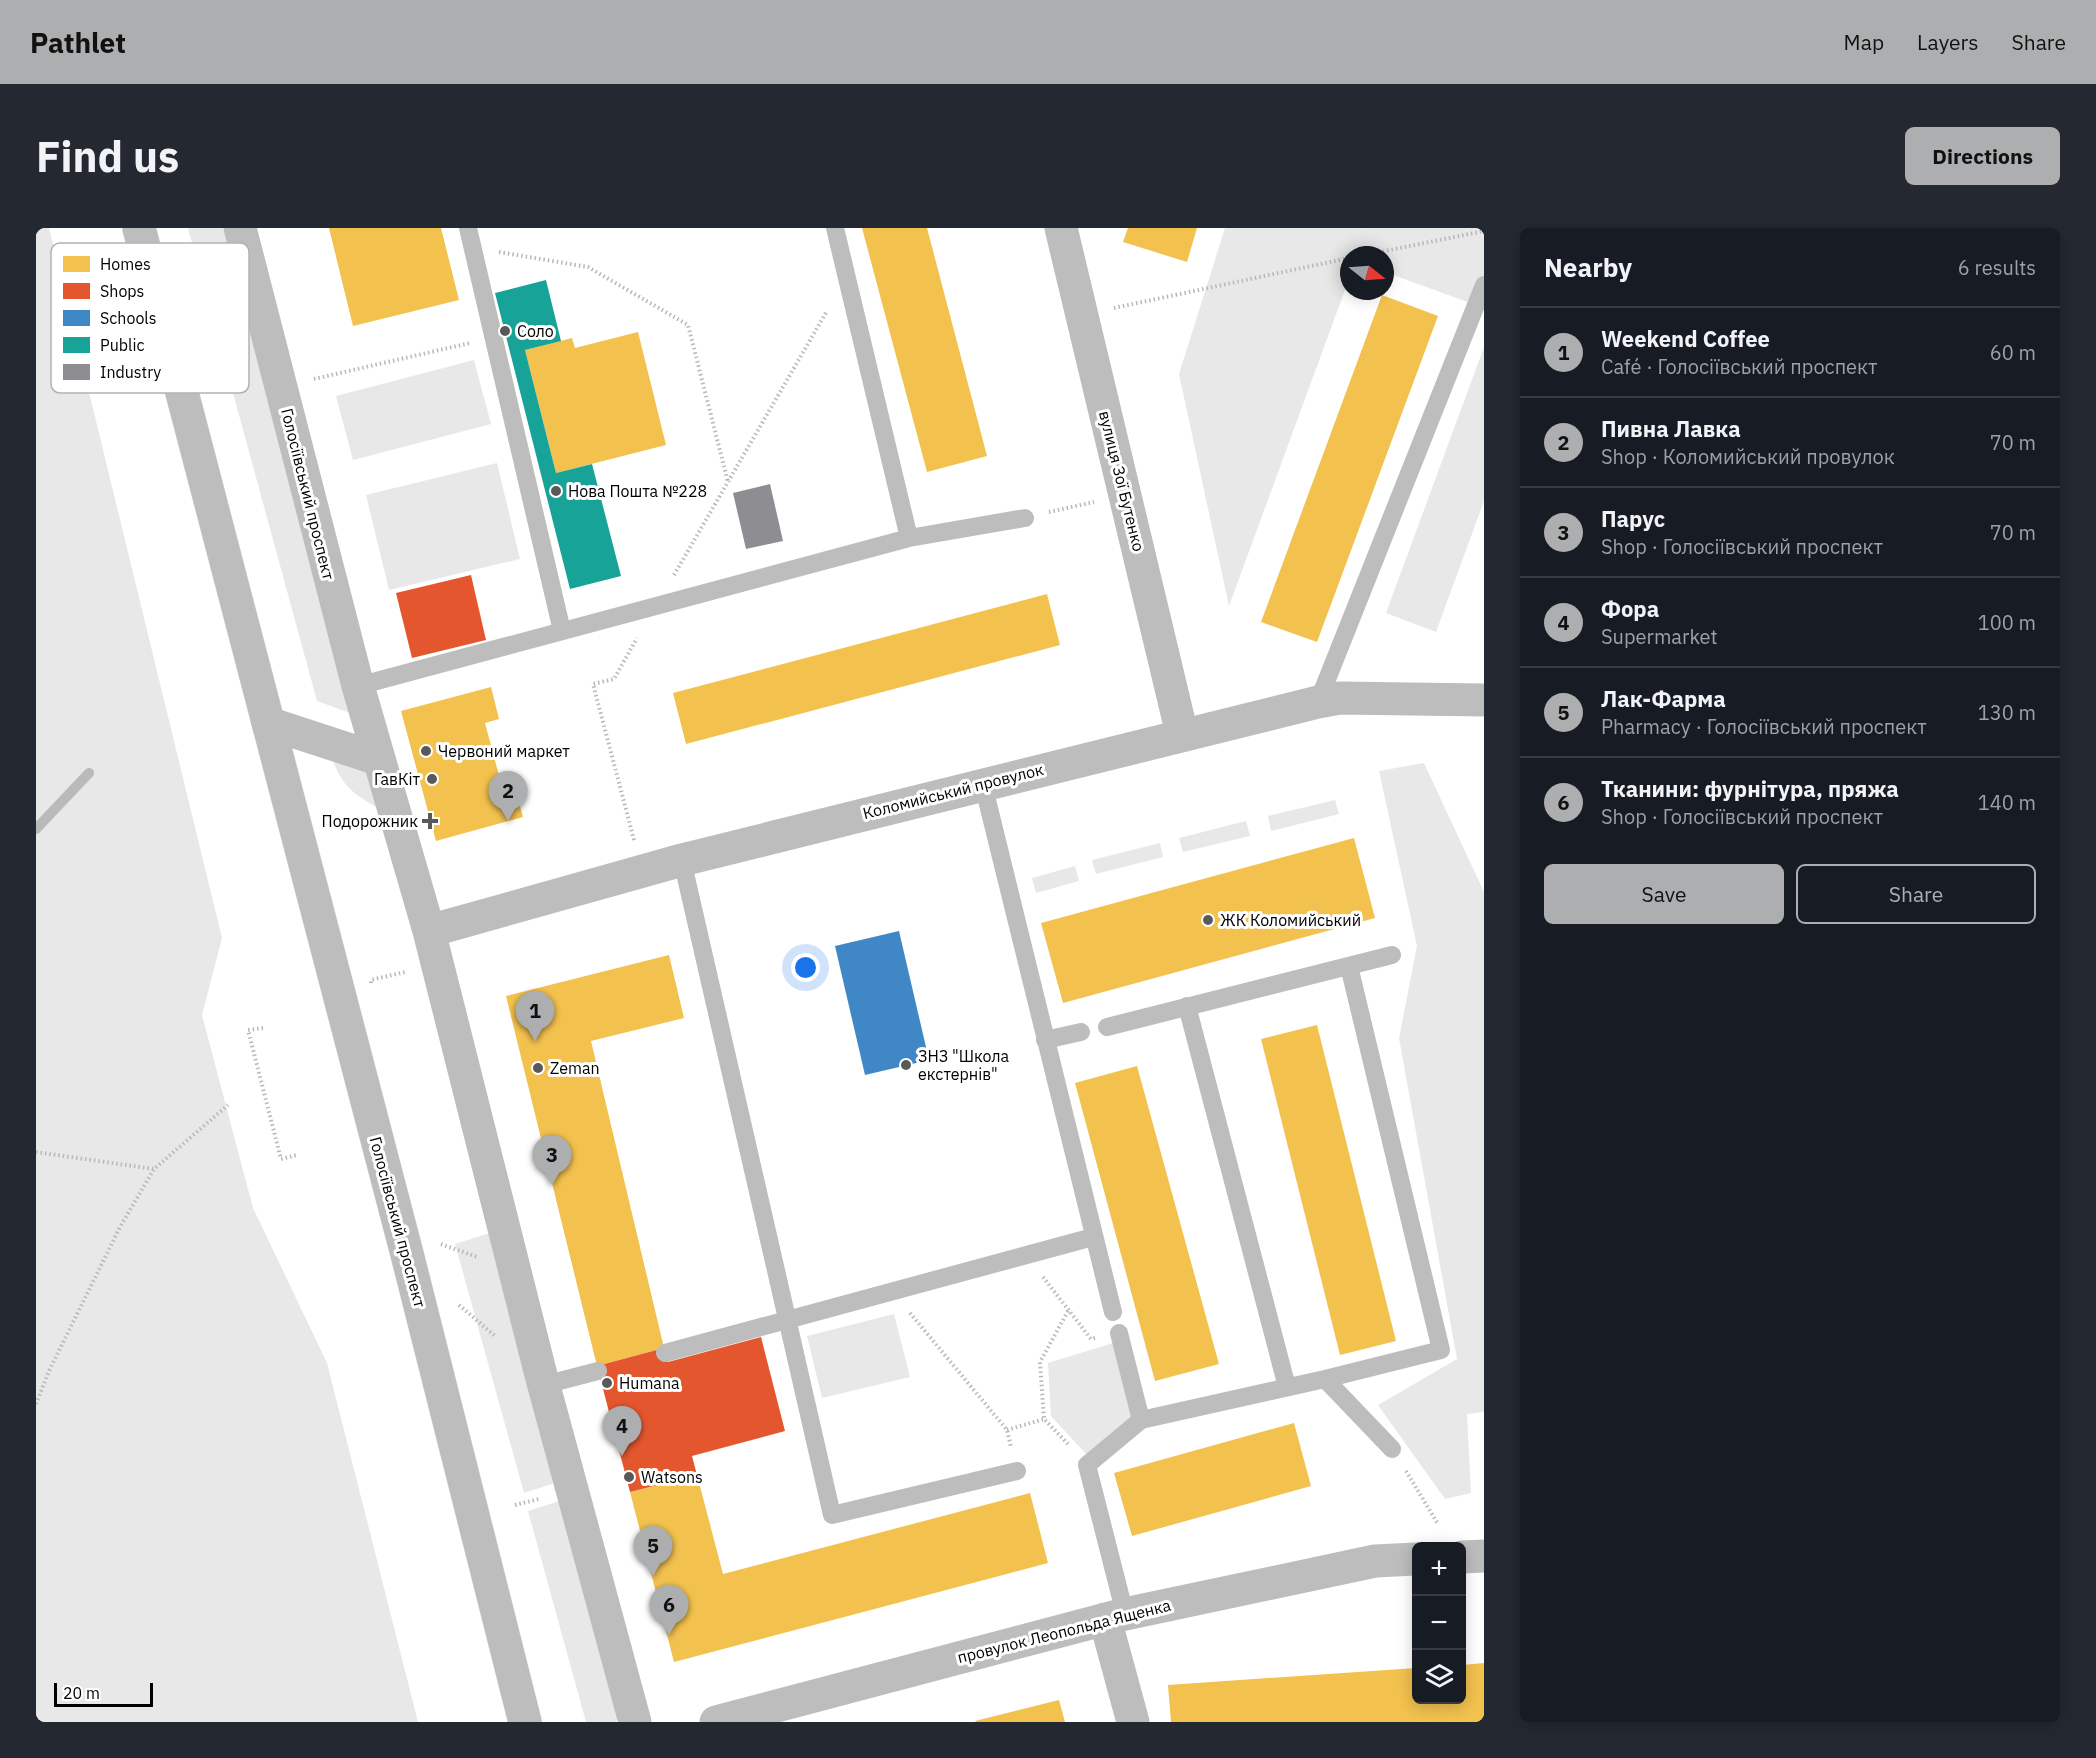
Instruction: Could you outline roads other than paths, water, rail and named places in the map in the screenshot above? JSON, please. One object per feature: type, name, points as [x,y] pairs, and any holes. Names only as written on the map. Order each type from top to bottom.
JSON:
[{"type":"main road","name":"Голосіївський проспект","points":[[139,228],[143,243]]},
{"type":"main road","name":"Голосіївський проспект","points":[[240,228],[244,243]]},
{"type":"main road","name":"вулиця Зої Бутенко","points":[[1060,228],[1182,734]]},
{"type":"main road","name":"Голосіївський проспект","points":[[249,263],[358,686],[429,931],[544,1385],[635,1722]]},
{"type":"main road","name":"Голосіївський проспект","points":[[182,393],[525,1722]]},
{"type":"main road","name":"Коломийський провулок","points":[[429,931],[682,860],[1318,702],[1340,698],[1484,700]]},
{"type":"main road","points":[[268,723],[378,759]]},
{"type":"main road","points":[[1466,1557],[1484,1557]]},
{"type":"main road","name":"провулок Леопольда Ященка","points":[[716,1722],[1115,1616],[1375,1561],[1412,1559]]},
{"type":"main road","points":[[1115,1616],[1133,1722]]},
{"type":"lane","points":[[468,228],[562,631]]},
{"type":"lane","points":[[835,228],[909,538]]},
{"type":"lane","points":[[1318,702],[1484,285]]},
{"type":"lane","points":[[358,686],[909,538],[1025,518]]},
{"type":"lane","points":[[983,784],[1113,1312]]},
{"type":"lane","points":[[682,860],[832,1515],[1017,1471]]},
{"type":"lane","points":[[1107,1027],[1392,955]]},
{"type":"lane","points":[[1115,1616],[1087,1465],[1141,1420],[1325,1379],[1441,1350],[1349,966]]},
{"type":"lane","points":[[1186,1006],[1287,1387]]},
{"type":"lane","points":[[1045,1040],[1082,1032]]},
{"type":"lane","points":[[665,1353],[1093,1237]]},
{"type":"lane","points":[[1119,1333],[1141,1420]]},
{"type":"lane","points":[[544,1385],[598,1371]]},
{"type":"lane","points":[[1325,1379],[1392,1449]]},
{"type":"waterway","points":[[36,829],[89,773]]},
{"type":"place","name":"Соло","points":[[505,331]]},
{"type":"place","name":"Нова Пошта №228","points":[[556,491]]},
{"type":"place","name":"Червоний маркет","points":[[426,751]]},
{"type":"place","name":"ГавКіт","points":[[432,779]]},
{"type":"place","name":"Подорожник","points":[[430,821]]},
{"type":"place","name":"Пивна Лавка","points":[[508,821]]},
{"type":"place","name":"ЖК Коломийський","points":[[1208,920]]},
{"type":"place","name":"Weekend Coffee","points":[[535,1041]]},
{"type":"place","name":"ЗНЗ \"Школа екстернів\"","points":[[906,1065]]},
{"type":"place","name":"Zeman","points":[[538,1068]]},
{"type":"place","name":"Парус","points":[[552,1185]]},
{"type":"place","name":"Humana","points":[[607,1383]]},
{"type":"place","name":"Фора","points":[[622,1456]]},
{"type":"place","name":"Watsons","points":[[629,1477]]},
{"type":"place","name":"Лак-Фарма","points":[[653,1576]]},
{"type":"place","name":"Тканини: фурнітура, пряжа","points":[[669,1635]]}]
